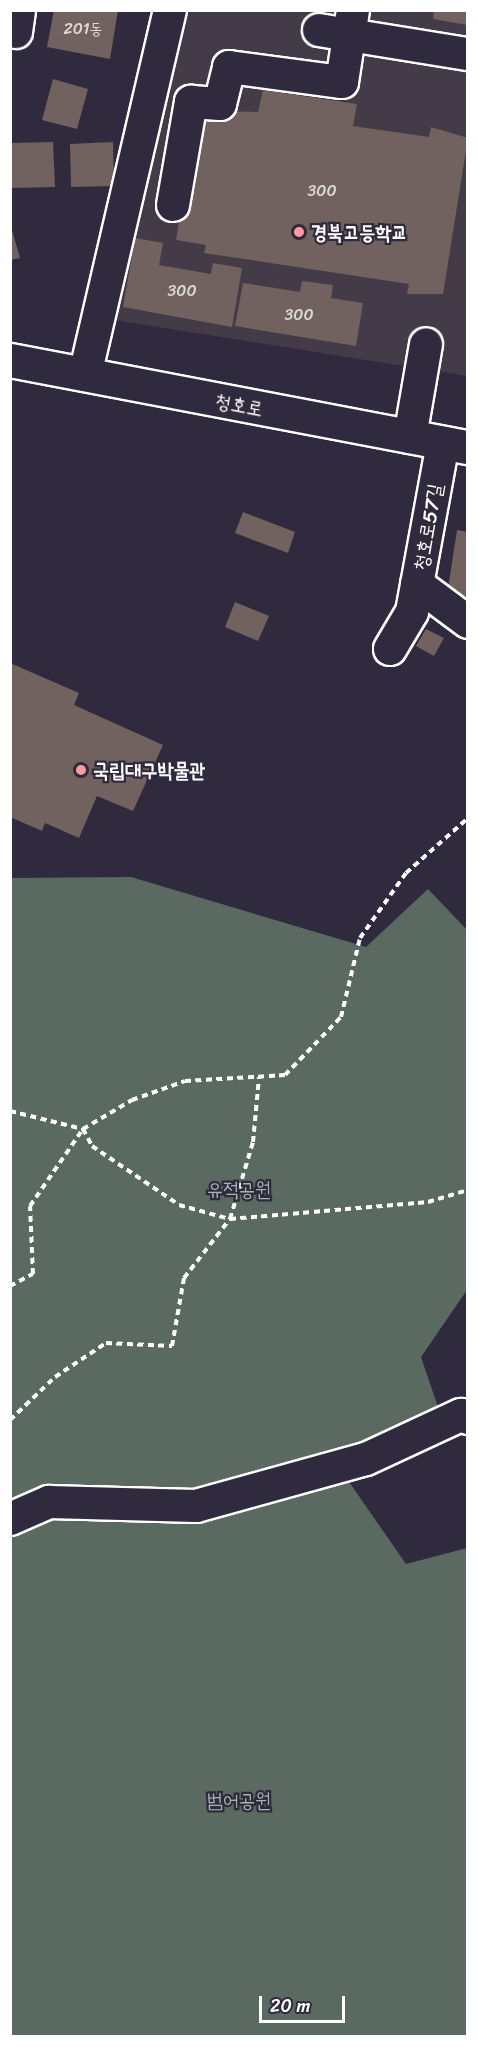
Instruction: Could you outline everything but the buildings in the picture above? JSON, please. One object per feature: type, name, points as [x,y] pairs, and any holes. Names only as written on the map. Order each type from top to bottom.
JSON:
[{"type":"main road","name":"청호로","points":[[10,360],[455,445]]},
{"type":"street","points":[[85,375],[170,10]]},
{"type":"street","points":[[173,205],[191,102],[220,104],[229,67],[342,82],[340,24],[468,54]]},
{"type":"street","points":[[410,437],[426,344]]},
{"type":"street","name":"청호로57길","points":[[455,445],[417,584],[468,622]]},
{"type":"street","points":[[390,649],[412,612],[417,584]]},
{"type":"street","points":[[10,1519],[49,1502],[196,1506],[366,1459],[461,1415],[468,1418]]},
{"type":"path","points":[[10,1286],[33,1274],[30,1206],[83,1129],[132,1100],[185,1081],[285,1075],[341,1017],[360,938],[406,873],[468,818]]},
{"type":"path","points":[[10,1420],[55,1377],[106,1343],[172,1346],[183,1278],[230,1219],[253,1142],[260,1077]]},
{"type":"path","points":[[10,1112],[83,1129],[92,1146],[179,1206],[230,1219],[428,1202],[468,1190]]},
{"type":"shaded area","name":"경북고등학교","points":[[181,11],[467,11],[467,376],[108,319]]},
{"type":"green space","name":"유적공원","points":[[131,877],[366,947],[428,889],[468,931],[467,1290],[421,1357],[439,1410],[360,1450],[201,1493],[34,1490],[11,1501],[11,878]]},
{"type":"green space","name":"범어공원","points":[[345,1476],[406,1564],[467,1548],[467,2036],[11,2036],[11,1524],[34,1512]]},
{"type":"place","name":"경북고등학교","points":[[299,232]]},
{"type":"place","name":"국립대구박물관","points":[[81,770]]}]
